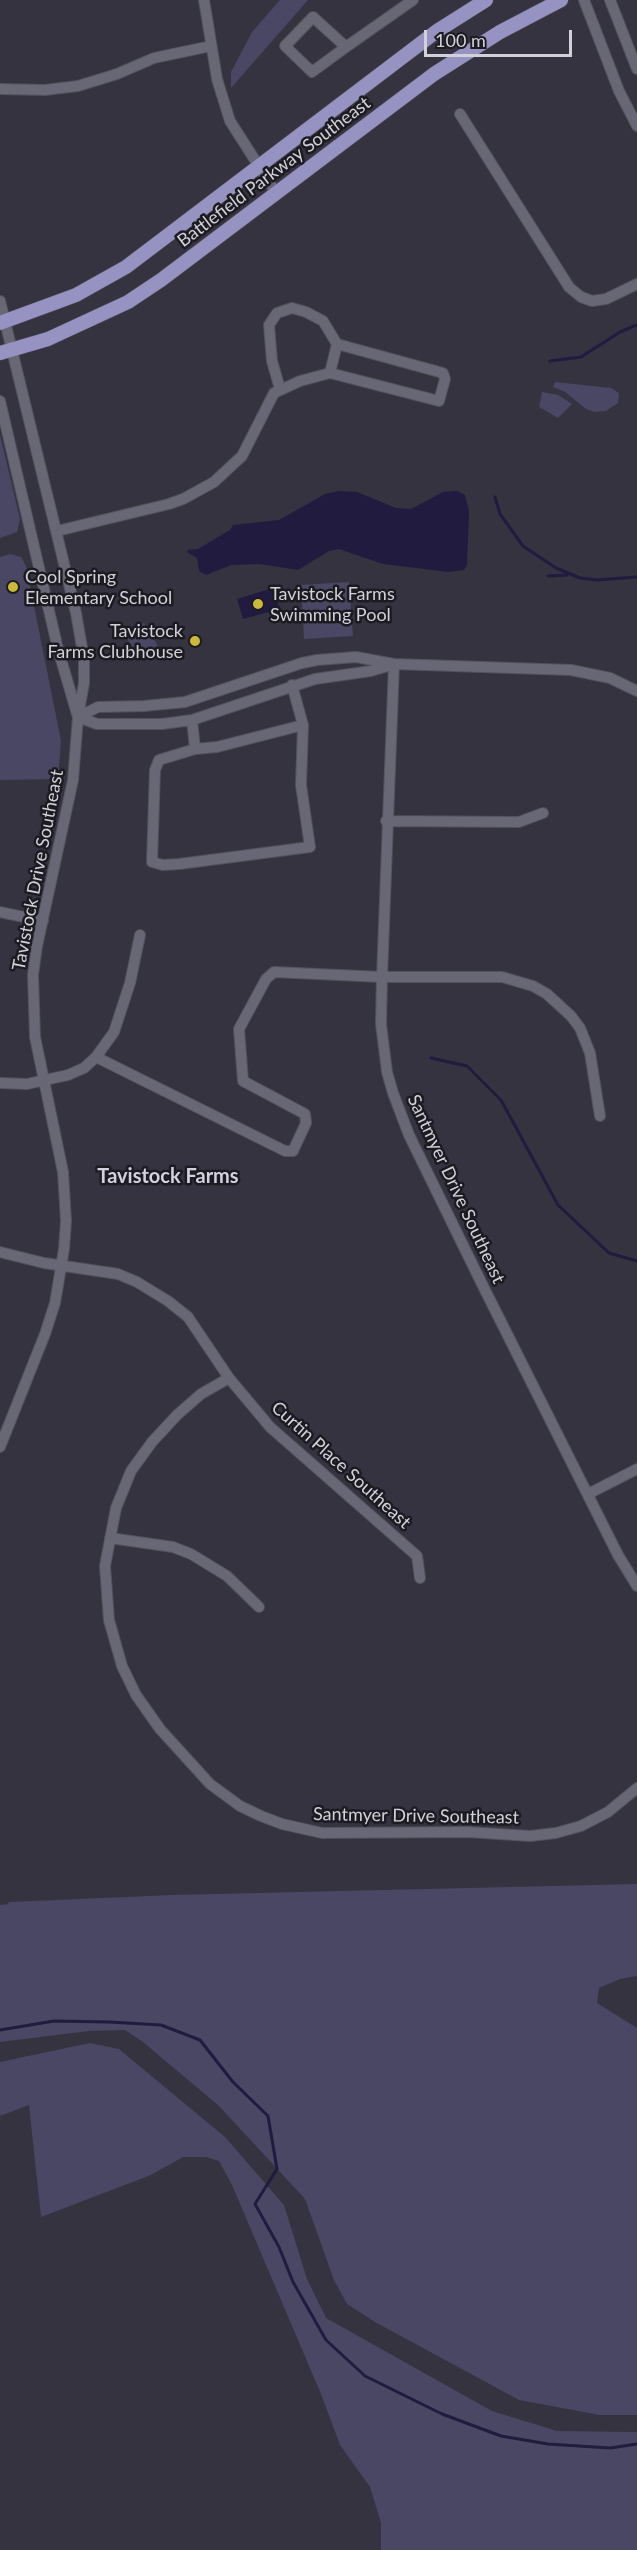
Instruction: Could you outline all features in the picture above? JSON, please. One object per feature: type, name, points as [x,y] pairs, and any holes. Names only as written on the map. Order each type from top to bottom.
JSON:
[{"type":"main road","name":"Battlefield Parkway Southeast","points":[[2,322],[76,295],[126,267],[438,31],[486,0]]},
{"type":"main road","name":"Battlefield Parkway Southeast","points":[[6,352],[68,331],[128,302],[435,74],[500,32],[561,0]]},
{"type":"street","points":[[204,0],[217,79],[230,121],[276,193]]},
{"type":"street","points":[[346,47],[313,17],[285,46],[312,72],[413,0]]},
{"type":"street","points":[[584,0],[619,91],[637,126]]},
{"type":"street","points":[[610,0],[637,69]]},
{"type":"street","points":[[0,89],[45,90],[78,86],[117,74],[154,58],[211,46]]},
{"type":"street","points":[[460,114],[569,286],[580,297],[592,301],[606,299],[637,284]]},
{"type":"street","name":"Tavistock Drive Southeast","points":[[0,301],[6,352],[57,531],[84,659],[84,684],[78,717],[73,780],[33,975],[35,1037],[64,1181],[66,1221],[55,1303],[0,1447]]},
{"type":"street","points":[[280,389],[272,362],[269,325],[277,313],[292,308],[306,312],[328,327],[337,344],[330,373]]},
{"type":"street","points":[[57,531],[169,504],[214,482],[242,456],[266,404],[274,393],[316,376],[330,373],[439,401],[446,379],[443,373],[337,344]]},
{"type":"street","name":"Tavistock Drive Southeast","points":[[0,401],[58,649],[78,717]]},
{"type":"street","points":[[78,717],[98,707],[185,702],[316,660],[356,657],[394,664],[571,669],[610,678],[637,691]]},
{"type":"street","points":[[78,717],[97,724],[162,724],[192,720],[292,686],[333,675],[371,671],[394,664]]},
{"type":"street","name":"Santmyer Drive Southeast","points":[[394,664],[386,822],[382,977],[383,1050],[390,1082],[400,1114],[482,1284],[618,1555],[637,1586]]},
{"type":"street","points":[[292,686],[303,725],[301,785],[310,846],[179,864],[164,865],[152,862],[156,765],[164,757],[195,749],[217,747],[303,725]]},
{"type":"street","points":[[192,720],[195,749]]},
{"type":"street","points":[[386,822],[519,822],[543,813]]},
{"type":"street","points":[[0,912],[43,921]]},
{"type":"street","points":[[0,1083],[27,1084],[68,1075],[84,1068],[96,1056],[114,1032],[130,982],[140,935]]},
{"type":"street","points":[[96,1056],[285,1151],[292,1151],[306,1123],[305,1114],[243,1081],[239,1029],[266,979],[274,972],[382,977],[502,977],[525,983],[547,994],[571,1016],[587,1042],[600,1116]]},
{"type":"street","name":"Curtin Place Southeast","points":[[0,1252],[61,1266],[118,1274],[156,1293],[188,1317],[229,1378],[270,1427],[417,1556],[420,1578]]},
{"type":"street","name":"Santmyer Drive Southeast","points":[[229,1378],[201,1394],[171,1421],[147,1448],[131,1471],[116,1508],[105,1566],[106,1600],[112,1635],[122,1666],[136,1695],[185,1759],[210,1784],[250,1811],[282,1824],[322,1833],[468,1832],[543,1835],[568,1830],[596,1819],[637,1788]]},
{"type":"street","points":[[588,1494],[637,1469]]},
{"type":"street","points":[[110,1538],[173,1547],[191,1554],[227,1576],[259,1607]]},
{"type":"shaded area","points":[[280,0],[308,0],[231,88],[231,72],[252,32]]},
{"type":"shaded area","points":[[555,382],[611,388],[619,393],[618,403],[606,411],[595,412],[586,409],[565,392],[553,387]]},
{"type":"shaded area","points":[[542,392],[558,395],[572,404],[558,418],[539,407]]},
{"type":"shaded area","points":[[0,435],[20,519],[17,532],[0,538]]},
{"type":"shaded area","points":[[339,491],[357,492],[396,508],[411,509],[443,492],[457,491],[465,495],[469,511],[467,565],[464,570],[449,572],[383,564],[339,549],[329,551],[298,570],[260,564],[231,565],[206,575],[199,571],[197,558],[187,552],[198,549],[230,530],[233,525],[279,520],[325,494]]},
{"type":"shaded area","name":"Cool Spring Elementary School","points":[[10,554],[21,557],[26,566],[61,741],[58,779],[0,780],[0,557]]},
{"type":"shaded area","points":[[349,582],[353,636],[304,639],[301,585]]},
{"type":"shaded area","name":"Tavistock Farms Swimming Pool","points":[[273,588],[280,609],[243,619],[237,599]]},
{"type":"shaded area","points":[[144,623],[159,648],[140,659],[124,634]]},
{"type":"shaded area","points":[[637,1884],[637,1976],[620,1979],[599,1988],[597,2003],[637,2028],[637,2415],[600,2415],[519,2400],[375,2322],[347,2304],[334,2280],[305,2199],[219,2106],[143,2042],[125,2030],[89,2031],[0,2042],[0,1905],[9,1902],[172,1895]]},
{"type":"shaded area","points":[[90,2043],[119,2049],[225,2137],[284,2205],[307,2279],[326,2318],[492,2411],[557,2431],[637,2432],[637,2550],[381,2550],[381,2523],[370,2487],[340,2445],[321,2394],[232,2185],[219,2161],[206,2157],[183,2157],[151,2175],[41,2217],[29,2105],[0,2116],[0,2062]]},
{"type":"waterway","points":[[550,361],[581,357],[620,332],[637,325]]},
{"type":"waterway","points":[[495,497],[500,514],[523,546],[556,568],[580,578],[597,580],[637,577]]},
{"type":"waterway","points":[[548,576],[567,575]]},
{"type":"waterway","points":[[431,1058],[467,1066],[501,1100],[558,1205],[609,1253],[637,1261]]},
{"type":"waterway","points":[[0,2030],[54,2021],[109,2022],[161,2025],[200,2040],[233,2082],[268,2116],[277,2169],[255,2204],[279,2247],[293,2282],[326,2340],[365,2376],[442,2414],[501,2436],[548,2444],[610,2448],[637,2444]]},
{"type":"place","name":"Cool Spring Elementary School","points":[[13,587]]},
{"type":"place","name":"Tavistock Farms Swimming Pool","points":[[258,604]]},
{"type":"place","name":"Tavistock Farms Clubhouse","points":[[195,641]]},
{"type":"district","name":"Tavistock Farms","points":[[168,1177]]}]
